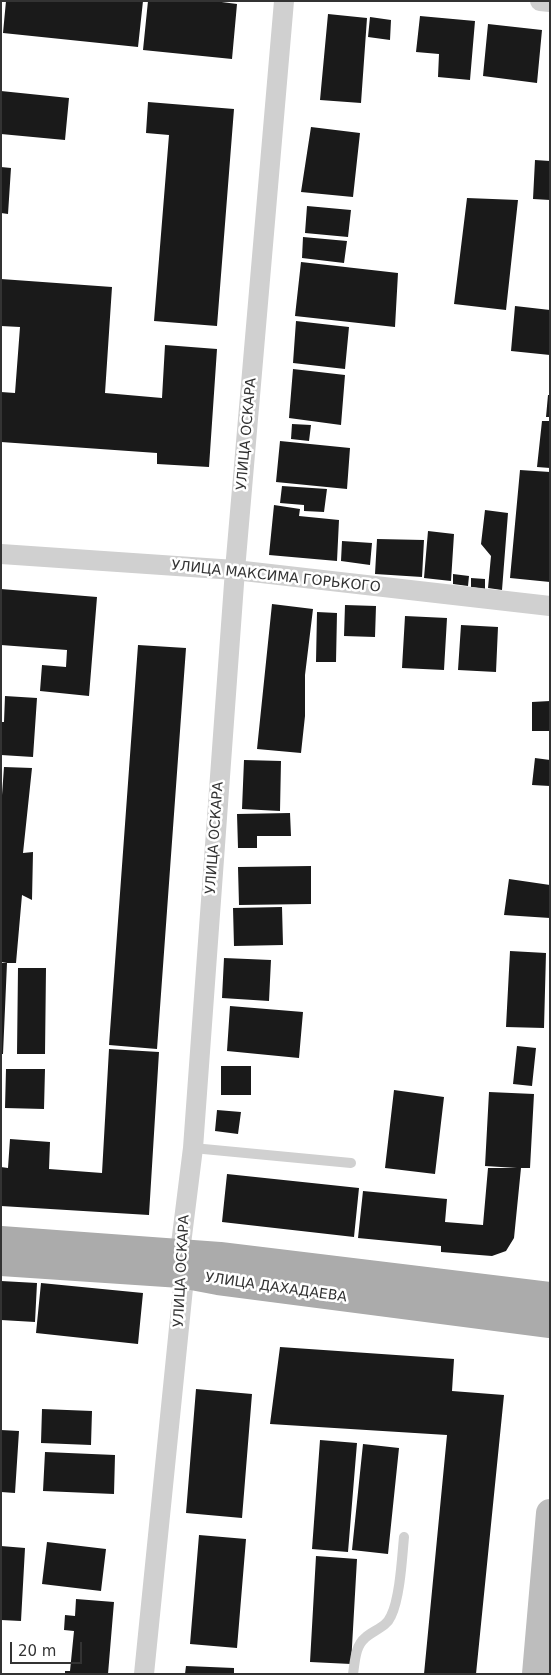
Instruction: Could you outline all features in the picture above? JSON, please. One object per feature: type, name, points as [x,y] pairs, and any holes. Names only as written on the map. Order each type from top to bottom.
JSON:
[{"type":"main road","name":"УЛИЦА ДАХАДАЕВА","points":[[1,1240],[180,1263],[550,1296]]},
{"type":"main road","name":"УЛИЦА ДАХАДАЕВА","points":[[1,1262],[180,1263],[218,1280],[550,1324]]},
{"type":"street","name":"УЛИЦА ОСКАРА","points":[[144,1674],[183,1288],[180,1263],[183,1221],[192,1148],[235,570],[284,1]]},
{"type":"street","points":[[540,1],[550,2]]},
{"type":"street","name":"УЛИЦА МАКСИМА ГОРЬКОГО","points":[[1,554],[235,570],[550,606]]},
{"type":"street","points":[[536,1674],[550,1513]]},
{"type":"lane","points":[[192,1148],[350,1163]]},
{"type":"lane","points":[[354,1674],[357,1649],[364,1638],[382,1627],[391,1617],[396,1598],[404,1537]]},
{"type":"building","points":[[6,1],[143,1],[138,47],[3,33]]},
{"type":"building","points":[[148,1],[214,1],[237,4],[232,59],[143,50]]},
{"type":"building","points":[[328,14],[367,18],[361,103],[320,100]]},
{"type":"building","points":[[420,16],[475,21],[470,80],[438,77],[439,54],[416,52]]},
{"type":"building","points":[[370,17],[391,20],[390,40],[368,37]]},
{"type":"building","points":[[488,24],[542,30],[537,83],[483,76]]},
{"type":"building","points":[[1,91],[69,98],[65,140],[1,134]]},
{"type":"building","points":[[148,102],[234,109],[217,326],[154,321],[169,135],[146,133]]},
{"type":"building","points":[[311,127],[360,133],[353,197],[301,192]]},
{"type":"building","points":[[535,160],[550,161],[550,200],[533,199]]},
{"type":"building","points":[[1,167],[11,168],[8,214],[1,213]]},
{"type":"building","points":[[467,198],[518,200],[506,310],[454,304]]},
{"type":"building","points":[[307,206],[351,210],[348,237],[305,233]]},
{"type":"building","points":[[303,237],[347,241],[344,263],[302,258]]},
{"type":"building","points":[[301,262],[398,273],[395,327],[295,316]]},
{"type":"building","points":[[1,279],[112,287],[105,393],[162,398],[165,345],[217,349],[209,467],[157,464],[157,453],[1,442],[1,392],[15,393],[20,327],[1,326]]},
{"type":"building","points":[[515,306],[550,310],[550,355],[511,351]]},
{"type":"building","points":[[296,321],[349,327],[345,369],[293,363]]},
{"type":"building","points":[[293,369],[345,375],[341,425],[289,418]]},
{"type":"building","points":[[548,395],[550,395],[550,417],[546,417]]},
{"type":"building","points":[[542,421],[550,421],[550,468],[537,467]]},
{"type":"building","points":[[292,424],[311,425],[309,441],[291,439]]},
{"type":"building","points":[[280,441],[350,448],[347,489],[276,482]]},
{"type":"building","points":[[520,470],[550,472],[550,582],[510,578]]},
{"type":"building","points":[[282,486],[327,489],[324,512],[304,511],[304,505],[280,503]]},
{"type":"building","points":[[274,505],[300,509],[299,516],[339,520],[337,561],[269,555]]},
{"type":"building","points":[[485,510],[508,513],[502,590],[488,588],[491,556],[481,544]]},
{"type":"building","points":[[428,531],[454,534],[451,581],[424,578]]},
{"type":"building","points":[[377,539],[424,540],[422,577],[375,574]]},
{"type":"building","points":[[342,541],[372,543],[370,565],[341,561]]},
{"type":"building","points":[[453,574],[469,576],[468,586],[453,584]]},
{"type":"building","points":[[471,578],[485,579],[485,589],[471,587]]},
{"type":"building","points":[[1,589],[97,597],[89,696],[40,691],[42,665],[66,667],[67,650],[1,645]]},
{"type":"building","points":[[272,604],[313,609],[305,675],[305,716],[301,753],[257,749]]},
{"type":"building","points":[[345,605],[376,606],[375,637],[344,636]]},
{"type":"building","points":[[317,612],[337,613],[336,662],[316,662]]},
{"type":"building","points":[[405,616],[447,618],[444,670],[402,668]]},
{"type":"building","points":[[461,625],[498,627],[496,672],[458,670]]},
{"type":"building","points":[[138,645],[186,648],[157,1049],[109,1045]]},
{"type":"building","points":[[5,696],[37,698],[33,757],[1,755],[1,722],[4,722]]},
{"type":"building","points":[[550,701],[550,731],[532,731],[532,702]]},
{"type":"building","points":[[535,758],[550,760],[550,786],[532,785]]},
{"type":"building","points":[[244,760],[281,761],[280,811],[242,809]]},
{"type":"building","points":[[4,767],[32,768],[23,853],[33,852],[32,900],[22,895],[16,963],[1,962],[1,809]]},
{"type":"building","points":[[290,813],[291,836],[257,836],[257,848],[238,848],[237,814]]},
{"type":"building","points":[[311,866],[311,904],[239,905],[238,867]]},
{"type":"building","points":[[509,879],[550,885],[550,918],[504,915]]},
{"type":"building","points":[[282,907],[283,945],[234,946],[233,908]]},
{"type":"building","points":[[510,951],[546,953],[544,1028],[506,1027]]},
{"type":"building","points":[[224,958],[271,960],[269,1001],[222,998]]},
{"type":"building","points":[[1,963],[7,963],[3,1054],[1,1054]]},
{"type":"building","points":[[18,968],[46,968],[45,1054],[17,1054]]},
{"type":"building","points":[[230,1006],[303,1012],[299,1058],[227,1051]]},
{"type":"building","points":[[517,1046],[536,1048],[532,1086],[513,1084]]},
{"type":"building","points":[[109,1049],[159,1052],[149,1215],[1,1206],[1,1167],[8,1168],[10,1139],[50,1142],[49,1169],[102,1173]]},
{"type":"building","points":[[221,1066],[251,1066],[251,1095],[221,1095]]},
{"type":"building","points":[[6,1069],[45,1069],[44,1109],[5,1108]]},
{"type":"building","points":[[394,1090],[444,1097],[435,1174],[385,1168]]},
{"type":"building","points":[[489,1092],[534,1094],[530,1168],[521,1168],[514,1238],[506,1251],[492,1256],[441,1252],[441,1246],[358,1238],[363,1191],[447,1199],[445,1222],[483,1225],[488,1168],[517,1168],[485,1166]]},
{"type":"building","points":[[217,1110],[241,1112],[238,1134],[215,1131]]},
{"type":"building","points":[[227,1174],[359,1188],[354,1237],[222,1222]]},
{"type":"building","points":[[1,1281],[37,1283],[35,1322],[1,1320]]},
{"type":"building","points":[[41,1283],[143,1293],[138,1344],[36,1333]]},
{"type":"building","points":[[280,1347],[454,1359],[452,1391],[504,1395],[476,1674],[424,1674],[447,1435],[270,1424]]},
{"type":"building","points":[[196,1389],[252,1394],[242,1518],[186,1513]]},
{"type":"building","points":[[42,1409],[92,1411],[91,1445],[41,1443]]},
{"type":"building","points":[[1,1430],[19,1431],[15,1493],[1,1492]]},
{"type":"building","points":[[320,1440],[357,1443],[348,1552],[312,1549]]},
{"type":"building","points":[[363,1444],[399,1448],[388,1554],[352,1550]]},
{"type":"building","points":[[45,1452],[115,1455],[114,1494],[43,1491]]},
{"type":"building","points":[[199,1535],[246,1539],[237,1648],[190,1644]]},
{"type":"building","points":[[47,1542],[106,1549],[101,1591],[42,1584]]},
{"type":"building","points":[[1,1546],[25,1548],[21,1621],[1,1620]]},
{"type":"building","points":[[316,1556],[357,1559],[351,1664],[310,1662]]},
{"type":"building","points":[[76,1599],[114,1602],[108,1674],[65,1674],[65,1671],[70,1671],[74,1631],[64,1630],[65,1615],[75,1616]]},
{"type":"building","points":[[186,1666],[234,1668],[234,1674],[185,1674]]}]
